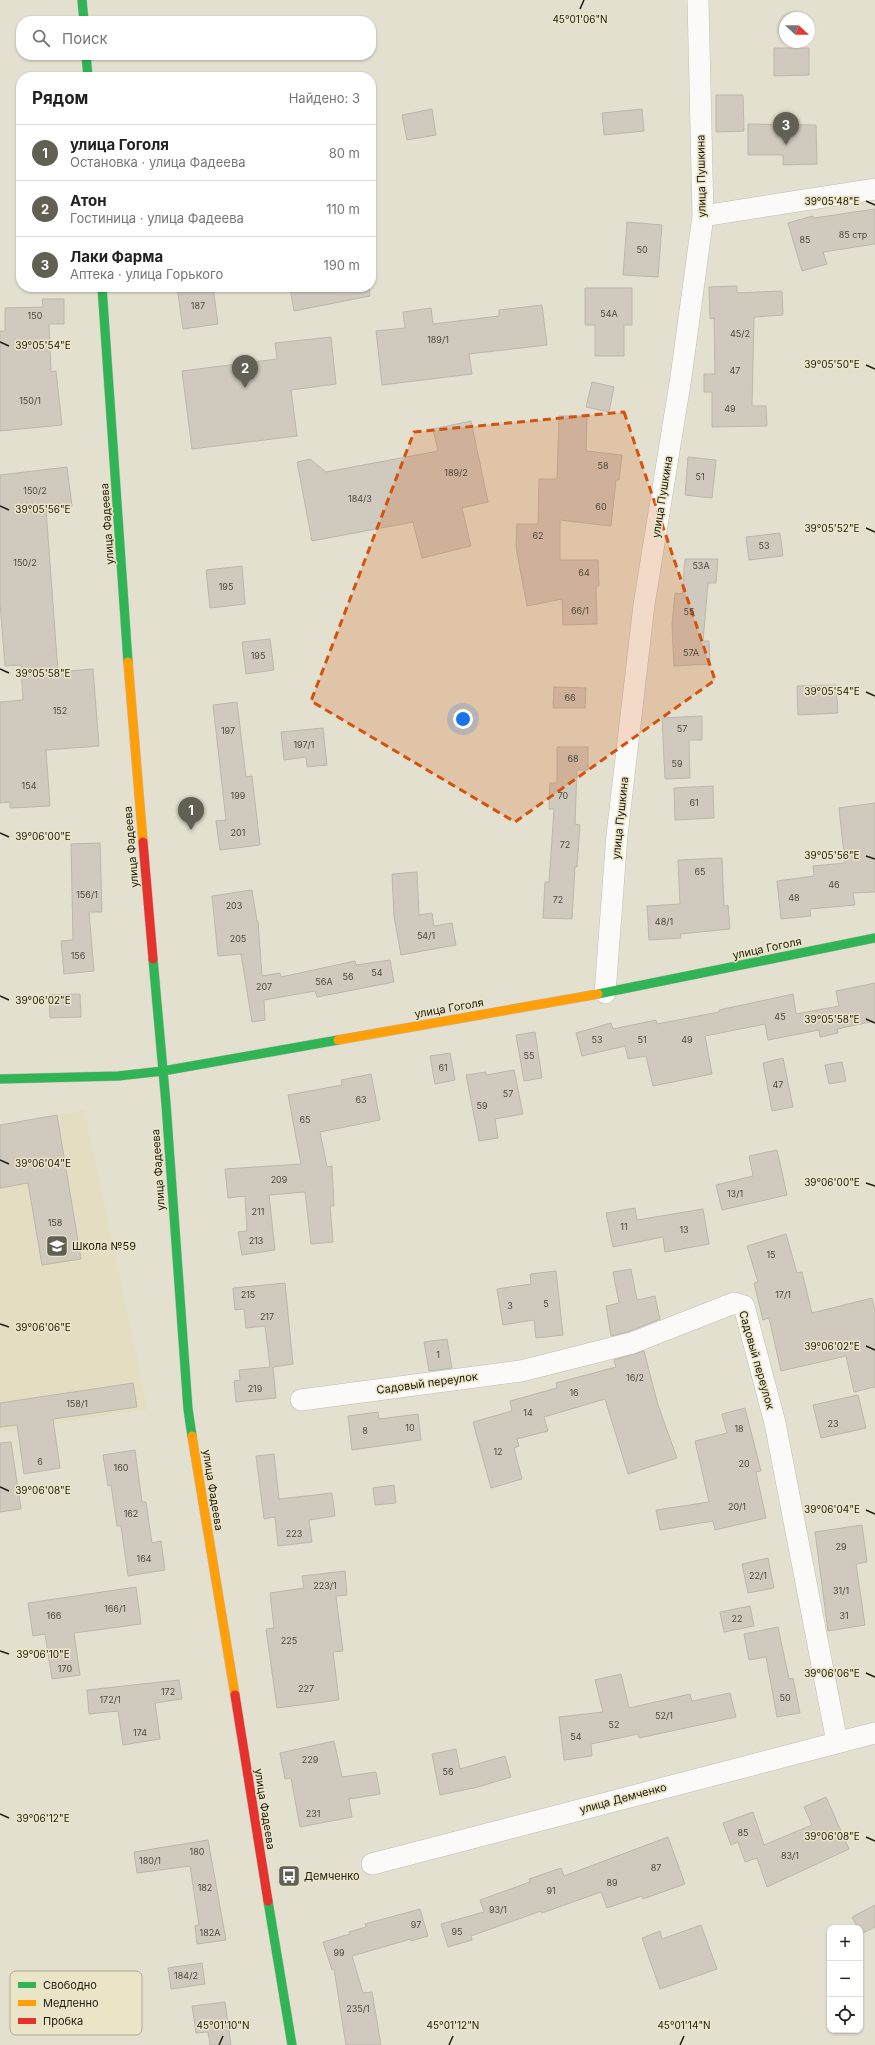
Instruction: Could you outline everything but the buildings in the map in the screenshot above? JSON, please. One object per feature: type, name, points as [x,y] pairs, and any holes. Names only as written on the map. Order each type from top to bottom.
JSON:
[{"type":"main road","points":[[82,0],[84,16]]},
{"type":"main road","points":[[86,60],[88,72]]},
{"type":"main road","name":"улица Фадеева","points":[[102,292],[132,722],[163,1071],[188,1409],[292,2045]]},
{"type":"main road","name":"улица Гоголя","points":[[0,1079],[118,1076],[163,1071],[605,993],[875,938]]},
{"type":"street","name":"улица Пушкина","points":[[605,993],[617,835],[644,605],[681,377],[703,216],[698,0]]},
{"type":"street","points":[[703,216],[875,189]]},
{"type":"street","name":"Садовый переулок","points":[[301,1400],[520,1371],[632,1343],[734,1303],[744,1306],[775,1423],[837,1742]]},
{"type":"street","name":"улица Демченко","points":[[372,1864],[875,1733]]},
{"type":"highlighted area","points":[[624,412],[715,680],[515,822],[311,701],[414,432]]},
{"type":"shaded area","name":"Школа №59","points":[[85,1110],[148,1409],[0,1432],[0,1125]]},
{"type":"traffic: fast","points":[[82,0],[84,16]]},
{"type":"traffic: fast","points":[[86,60],[88,72]]},
{"type":"traffic: fast","points":[[102,292],[128,662]]},
{"type":"traffic: fast","points":[[598,994],[875,938]]},
{"type":"traffic: fast","points":[[153,959],[166,1104],[188,1409],[192,1436]]},
{"type":"traffic: fast","points":[[0,1079],[118,1076],[163,1071],[338,1040]]},
{"type":"traffic: fast","points":[[268,1901],[292,2045]]},
{"type":"traffic: slow","points":[[128,662],[143,842]]},
{"type":"traffic: slow","points":[[338,1040],[598,994]]},
{"type":"traffic: slow","points":[[192,1436],[235,1695]]},
{"type":"traffic: jam","points":[[143,842],[153,959]]},
{"type":"traffic: jam","points":[[235,1695],[268,1901]]},
{"type":"place","name":"Лаки Фарма","points":[[786,145]]},
{"type":"place","name":"Атон","points":[[245,388]]},
{"type":"place","name":"улица Гоголя","points":[[191,830]]},
{"type":"place","name":"Школа №59","points":[[57,1246]]},
{"type":"place","name":"Демченко","points":[[289,1876]]}]
